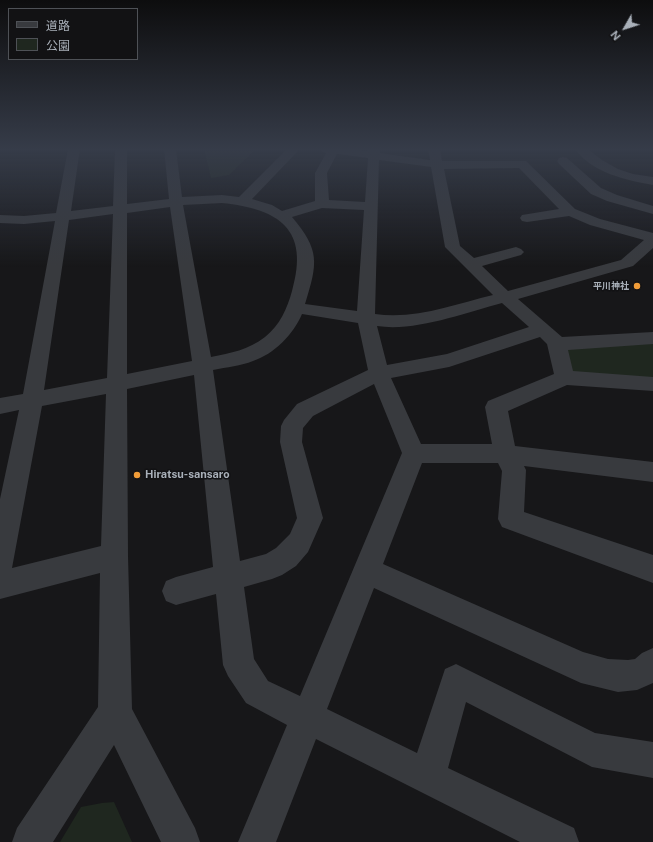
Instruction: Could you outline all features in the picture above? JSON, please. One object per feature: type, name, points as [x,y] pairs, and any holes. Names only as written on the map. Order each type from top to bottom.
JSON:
[{"type":"street","points":[[0,563],[32,400],[67,188]]},
{"type":"street","points":[[121,188],[114,556],[115,712],[181,842]]},
{"type":"street","points":[[174,188],[203,367],[239,665],[256,692],[560,842]]},
{"type":"street","points":[[243,201],[255,188]]},
{"type":"street","points":[[321,188],[322,204]]},
{"type":"street","points":[[257,842],[414,452],[379,373],[366,319],[371,188]]},
{"type":"street","points":[[442,188],[453,247],[505,297],[549,336],[564,344],[653,338]]},
{"type":"street","points":[[546,188],[570,212],[595,222],[653,239]]},
{"type":"street","points":[[593,188],[612,198],[653,210]]},
{"type":"street","points":[[0,219],[24,220],[176,202],[215,199],[243,201],[266,207],[283,215],[294,226],[302,240],[306,255],[305,276],[296,308],[290,322],[279,336],[266,347],[248,356],[203,367],[0,406]]},
{"type":"street","points":[[283,215],[310,206],[322,204],[370,206]]},
{"type":"street","points":[[527,218],[570,212]]},
{"type":"street","points":[[296,308],[390,322],[414,320],[505,297],[626,263],[653,239]]},
{"type":"street","points":[[470,264],[516,252]]},
{"type":"street","points":[[176,590],[272,566],[286,557],[299,543],[310,518],[291,442],[292,426],[305,410],[379,373],[427,365],[549,336]]},
{"type":"street","points":[[549,336],[566,378]]},
{"type":"street","points":[[653,384],[566,378],[496,406],[505,454],[514,470],[511,519],[653,569]]},
{"type":"street","points":[[414,452],[505,454],[653,472]]},
{"type":"street","points":[[0,585],[114,556]]},
{"type":"street","points":[[366,570],[581,667],[610,676],[630,676],[648,670],[653,664]]},
{"type":"street","points":[[428,776],[456,680],[592,750],[653,760]]},
{"type":"street","points":[[31,842],[115,712]]},
{"type":"green space","points":[[653,342],[653,381],[570,376],[562,346]]},
{"type":"green space","points":[[114,802],[132,842],[60,842],[81,807]]},
{"type":"place","name":"平川神社","points":[[637,286]]},
{"type":"place","name":"Hiratsu-sansaro","points":[[137,475]]}]
